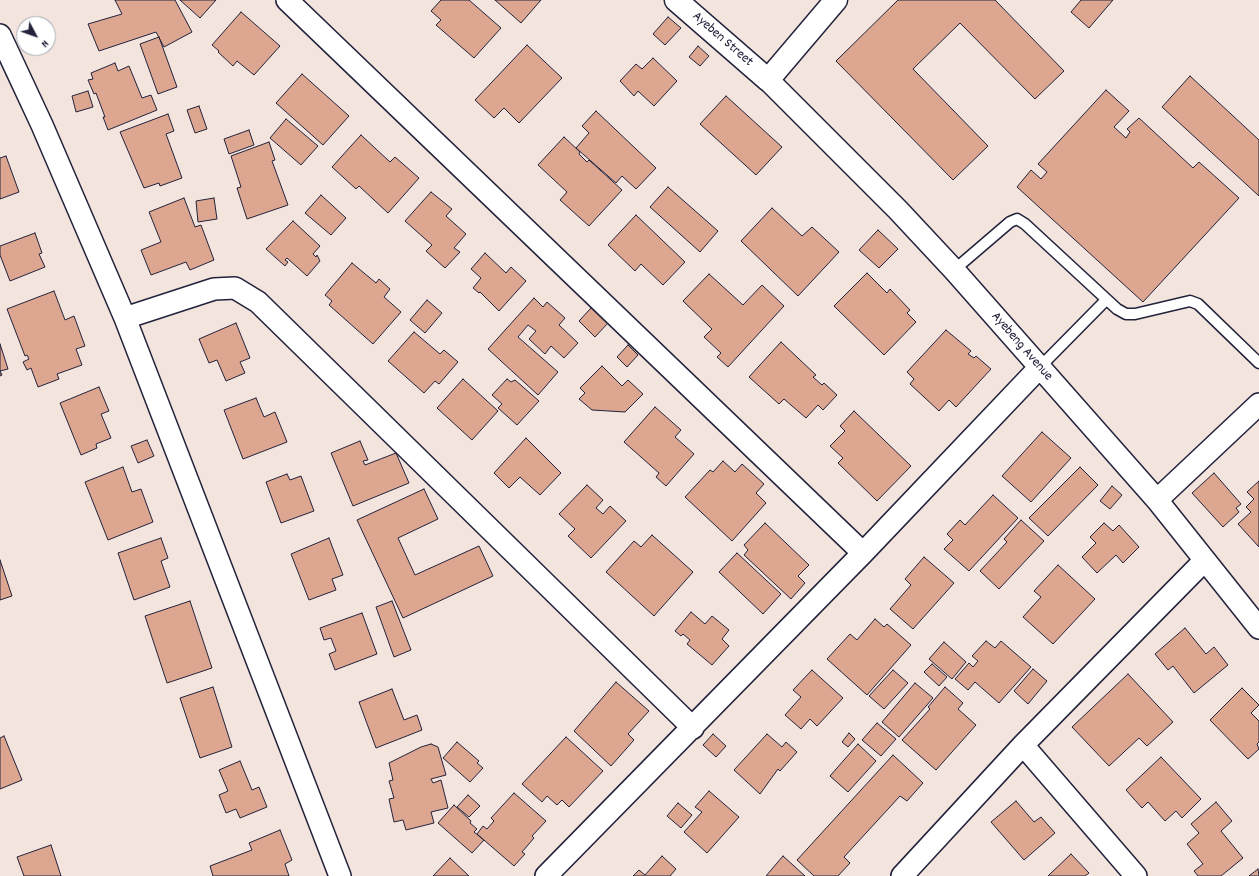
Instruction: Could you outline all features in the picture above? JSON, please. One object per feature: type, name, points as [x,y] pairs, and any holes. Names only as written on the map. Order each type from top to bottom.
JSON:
[{"type":"street","points":[[288,0],[863,553]]},
{"type":"street","name":"Ayeben Street","points":[[676,0],[768,80]]},
{"type":"street","points":[[768,80],[836,0]]},
{"type":"street","points":[[0,35],[42,125],[125,318],[340,876]]},
{"type":"street","name":"Ayebeng Avenue","points":[[768,80],[898,210],[954,270],[1157,500],[1204,561],[1259,628]]},
{"type":"street","points":[[125,318],[214,289],[234,288],[258,302],[693,728]]},
{"type":"street","points":[[546,876],[693,728],[863,553],[1039,368]]},
{"type":"street","points":[[1157,500],[1259,404]]},
{"type":"street","points":[[902,876],[1023,745],[1204,561]]},
{"type":"street","points":[[1023,745],[1136,876]]},
{"type":"lane","points":[[954,270],[1010,222],[1017,219],[1025,224],[1117,309],[1126,314],[1135,314],[1190,301],[1198,304],[1259,363]]},
{"type":"lane","points":[[1039,368],[1106,300]]},
{"type":"building","points":[[115,0],[175,0],[192,32],[164,47],[156,32],[99,51],[88,24],[122,14]]},
{"type":"building","points":[[180,0],[216,0],[200,18]]},
{"type":"building","points":[[441,0],[469,0],[501,28],[474,58],[436,25],[441,20],[431,11]]},
{"type":"building","points":[[495,0],[541,0],[521,23]]},
{"type":"building","points":[[898,0],[995,0],[1064,71],[1035,99],[960,23],[913,69],[988,146],[953,180],[836,61]]},
{"type":"building","points":[[1081,0],[1113,0],[1089,28],[1071,12]]},
{"type":"building","points":[[241,12],[280,46],[254,75],[237,61],[233,66],[212,45]]},
{"type":"building","points":[[668,17],[681,28],[665,45],[653,34]]},
{"type":"building","points":[[159,37],[177,87],[158,94],[140,44]]},
{"type":"building","points":[[527,45],[562,78],[519,123],[504,108],[494,118],[475,100]]},
{"type":"building","points":[[698,46],[709,56],[700,66],[689,57]]},
{"type":"building","points":[[653,58],[677,81],[654,106],[638,91],[634,96],[620,81],[636,64],[642,69]]},
{"type":"building","points":[[115,63],[118,71],[129,66],[142,98],[151,95],[157,110],[108,130],[96,93],[94,94],[88,80],[93,79],[91,73]]},
{"type":"building","points":[[302,74],[349,116],[323,145],[276,103]]},
{"type":"building","points":[[1190,76],[1259,140],[1259,196],[1162,107]]},
{"type":"building","points":[[1106,90],[1129,111],[1114,127],[1126,138],[1130,132],[1127,129],[1139,118],[1193,168],[1199,162],[1239,198],[1143,302],[1017,187],[1031,170],[1041,179],[1047,172],[1038,164]]},
{"type":"building","points":[[88,91],[93,107],[76,112],[72,96]]},
{"type":"building","points":[[726,96],[782,147],[756,175],[700,124]]},
{"type":"building","points":[[199,106],[207,129],[195,133],[187,110]]},
{"type":"building","points":[[596,111],[656,168],[636,189],[622,176],[616,183],[576,148],[589,133],[582,126]]},
{"type":"building","points":[[168,114],[174,131],[166,134],[182,178],[160,186],[159,183],[144,188],[120,132]]},
{"type":"building","points":[[286,119],[318,146],[301,165],[270,138]]},
{"type":"building","points":[[249,130],[254,145],[229,154],[224,139]]},
{"type":"building","points":[[361,135],[390,162],[395,157],[419,178],[388,213],[359,186],[356,189],[332,167]]},
{"type":"building","points":[[564,137],[580,152],[579,154],[587,162],[589,160],[622,190],[589,226],[560,200],[567,192],[538,165]]},
{"type":"building","points":[[269,142],[275,160],[272,161],[288,205],[247,219],[237,188],[241,187],[231,156]]},
{"type":"building","points":[[6,156],[19,192],[0,199],[0,158]]},
{"type":"building","points":[[668,187],[718,231],[700,252],[650,207]]},
{"type":"building","points":[[431,192],[452,209],[446,216],[466,234],[454,248],[460,252],[445,268],[426,251],[432,245],[405,221]]},
{"type":"building","points":[[321,195],[346,218],[331,235],[305,213]]},
{"type":"building","points":[[184,198],[195,227],[201,225],[214,260],[190,270],[186,262],[151,275],[141,250],[161,242],[149,212]]},
{"type":"building","points":[[214,198],[217,219],[198,222],[196,201]]},
{"type":"building","points":[[772,208],[802,236],[812,227],[839,252],[798,296],[741,241]]},
{"type":"building","points":[[636,215],[685,262],[663,285],[641,264],[635,271],[608,245]]},
{"type":"building","points":[[293,221],[320,246],[313,254],[316,257],[317,255],[320,261],[307,276],[287,258],[285,260],[288,262],[285,266],[266,249]]},
{"type":"building","points":[[878,230],[898,249],[879,268],[859,250]]},
{"type":"building","points":[[35,233],[42,253],[39,254],[45,267],[10,281],[0,255],[0,246]]},
{"type":"building","points":[[485,253],[506,273],[511,267],[526,281],[499,311],[480,292],[479,293],[473,288],[481,278],[471,269]]},
{"type":"building","points":[[352,263],[376,283],[379,279],[390,289],[384,297],[401,312],[373,344],[329,305],[332,301],[325,295]]},
{"type":"building","points":[[867,273],[887,293],[890,289],[910,310],[907,313],[916,322],[884,355],[834,306]]},
{"type":"building","points":[[709,274],[743,305],[762,285],[784,306],[728,367],[717,357],[721,353],[704,337],[712,329],[683,301]]},
{"type":"building","points":[[54,291],[65,320],[74,316],[85,346],[76,349],[82,365],[57,374],[59,379],[38,387],[31,368],[27,370],[23,362],[29,359],[27,355],[25,356],[7,309]]},
{"type":"building","points":[[534,298],[543,307],[547,302],[565,318],[559,325],[578,343],[564,358],[551,346],[545,354],[529,339],[536,331],[528,325],[518,337],[558,372],[538,395],[488,349]]},
{"type":"building","points":[[427,300],[442,313],[425,333],[410,320]]},
{"type":"building","points":[[591,308],[608,323],[595,337],[579,321]]},
{"type":"building","points":[[236,323],[250,358],[240,362],[245,373],[226,381],[217,360],[209,363],[199,339]]},
{"type":"building","points":[[946,330],[971,351],[968,354],[974,358],[976,356],[991,369],[956,407],[949,400],[939,411],[910,384],[914,379],[907,372]]},
{"type":"building","points":[[414,332],[440,354],[444,350],[458,362],[439,384],[435,381],[424,393],[388,361]]},
{"type":"building","points":[[781,342],[816,375],[813,377],[822,385],[824,383],[837,395],[823,410],[818,405],[806,418],[784,399],[779,404],[749,377]]},
{"type":"building","points":[[0,344],[8,369],[0,371]]},
{"type":"building","points":[[628,345],[638,355],[627,367],[617,357]]},
{"type":"building","points":[[602,366],[622,386],[628,380],[643,394],[625,412],[592,410],[579,399],[585,393],[580,388]]},
{"type":"building","points":[[463,379],[498,411],[472,440],[437,408]]},
{"type":"building","points":[[507,379],[511,382],[515,380],[539,401],[517,425],[498,408],[502,404],[492,395]]},
{"type":"building","points":[[99,387],[109,411],[101,414],[111,438],[96,444],[97,448],[81,455],[60,403]]},
{"type":"building","points":[[256,398],[264,417],[275,412],[287,442],[243,459],[224,410]]},
{"type":"building","points":[[655,407],[681,430],[675,437],[694,454],[666,486],[656,477],[659,473],[624,442]]},
{"type":"building","points":[[854,411],[911,466],[877,501],[838,463],[843,458],[830,446],[845,431],[840,426]]},
{"type":"building","points":[[1042,432],[1071,458],[1031,502],[1002,476]]},
{"type":"building","points":[[526,438],[561,473],[540,495],[520,477],[509,488],[494,473]]},
{"type":"building","points":[[147,440],[154,456],[138,463],[131,446]]},
{"type":"building","points":[[360,441],[368,460],[363,461],[365,465],[396,453],[409,483],[353,506],[331,453]]},
{"type":"building","points":[[723,461],[735,472],[742,464],[764,484],[756,493],[766,503],[732,541],[685,497],[710,470],[713,472]]},
{"type":"building","points":[[123,467],[132,492],[141,489],[153,522],[108,540],[85,482]]},
{"type":"building","points":[[1080,467],[1098,485],[1048,536],[1029,518]]},
{"type":"building","points":[[1214,473],[1241,504],[1236,508],[1239,512],[1223,527],[1192,493]]},
{"type":"building","points":[[287,474],[290,480],[301,476],[314,511],[281,523],[266,482]]},
{"type":"building","points":[[1259,481],[1259,547],[1238,524],[1251,512],[1246,507],[1254,499],[1247,492]]},
{"type":"building","points":[[587,485],[603,500],[596,508],[603,514],[610,506],[626,521],[591,558],[568,536],[575,529],[559,514]]},
{"type":"building","points":[[1112,486],[1122,495],[1110,509],[1100,501]]},
{"type":"building","points":[[424,489],[438,519],[398,538],[415,575],[479,546],[493,576],[403,618],[357,520]]},
{"type":"building","points":[[993,495],[1018,518],[969,571],[944,549],[953,540],[947,534],[960,520],[965,525]]},
{"type":"building","points":[[1021,520],[1044,541],[999,589],[980,571],[1007,542],[1004,539]]},
{"type":"building","points":[[765,523],[809,565],[798,576],[805,583],[791,599],[744,555],[748,550],[744,545]]},
{"type":"building","points":[[1104,523],[1113,531],[1119,525],[1139,547],[1123,563],[1116,555],[1097,573],[1082,557],[1096,543],[1090,537]]},
{"type":"building","points":[[652,535],[693,572],[654,616],[606,572],[634,541],[641,547]]},
{"type":"building","points":[[161,538],[168,558],[161,561],[170,587],[134,600],[118,553]]},
{"type":"building","points":[[329,538],[343,575],[332,579],[336,590],[309,600],[291,554]]},
{"type":"building","points":[[737,553],[781,594],[763,614],[719,572]]},
{"type":"building","points":[[924,557],[954,583],[913,629],[890,609],[911,585],[905,579]]},
{"type":"building","points":[[0,560],[12,596],[0,600]]},
{"type":"building","points":[[1058,565],[1095,599],[1053,644],[1023,617],[1041,597],[1034,591]]},
{"type":"building","points":[[190,601],[212,668],[167,683],[145,616]]},
{"type":"building","points":[[392,601],[411,650],[394,657],[376,607]]},
{"type":"building","points":[[691,612],[705,624],[712,616],[729,630],[722,639],[729,646],[712,665],[687,644],[690,640],[683,634],[681,636],[675,631]]},
{"type":"building","points":[[362,613],[377,654],[335,670],[329,654],[336,651],[331,638],[324,640],[320,628]]},
{"type":"building","points":[[875,619],[884,627],[887,624],[911,645],[867,695],[827,659],[850,634],[857,640]]},
{"type":"building","points":[[1185,628],[1206,654],[1214,647],[1228,665],[1194,693],[1173,666],[1168,670],[1155,654]]},
{"type":"building","points":[[986,641],[995,648],[1001,641],[1031,667],[999,703],[975,682],[968,690],[955,679],[969,663],[973,667],[978,661],[972,656]]},
{"type":"building","points":[[944,642],[966,662],[952,679],[929,659]]},
{"type":"building","points":[[932,664],[947,677],[939,686],[924,672]]},
{"type":"building","points":[[1033,669],[1047,681],[1028,704],[1014,691]]},
{"type":"building","points":[[812,670],[843,698],[817,726],[810,719],[801,729],[785,715],[801,697],[793,690]]},
{"type":"building","points":[[893,670],[908,683],[884,709],[869,696]]},
{"type":"building","points":[[1128,674],[1173,722],[1147,746],[1139,738],[1109,766],[1072,727]]},
{"type":"building","points":[[616,682],[649,711],[628,734],[634,740],[611,766],[574,731]]},
{"type":"building","points":[[915,683],[933,698],[899,737],[882,722]]},
{"type":"building","points":[[213,687],[232,747],[200,758],[180,698]]},
{"type":"building","points":[[945,687],[963,703],[958,709],[976,725],[936,770],[902,740],[930,709],[928,707]]},
{"type":"building","points":[[1242,688],[1259,705],[1251,713],[1259,721],[1259,742],[1257,744],[1259,749],[1248,759],[1210,720]]},
{"type":"building","points":[[392,689],[404,720],[417,715],[422,730],[376,748],[359,702]]},
{"type":"building","points":[[877,723],[896,739],[881,756],[862,740]]},
{"type":"building","points":[[849,733],[855,739],[848,747],[842,742]]},
{"type":"building","points":[[713,734],[726,746],[716,757],[703,745]]},
{"type":"building","points":[[767,734],[782,747],[786,742],[797,752],[780,771],[778,769],[760,794],[734,770]]},
{"type":"building","points":[[4,736],[22,780],[0,789],[0,738]]},
{"type":"building","points":[[566,737],[603,771],[569,807],[562,800],[557,805],[547,796],[542,802],[522,784]]},
{"type":"building","points":[[457,742],[479,761],[477,763],[483,768],[470,782],[443,758]]},
{"type":"building","points":[[431,744],[438,747],[446,775],[431,779],[433,783],[441,780],[448,808],[431,812],[434,823],[406,830],[403,820],[394,822],[389,799],[394,798],[389,781],[393,780],[389,763],[421,747]]},
{"type":"building","points":[[858,744],[876,761],[848,792],[830,776]]},
{"type":"building","points":[[893,755],[923,783],[907,801],[900,796],[844,857],[850,863],[838,876],[814,876],[797,860]]},
{"type":"building","points":[[1161,757],[1201,799],[1182,818],[1176,811],[1165,821],[1148,802],[1142,808],[1126,790]]},
{"type":"building","points":[[240,761],[252,790],[259,787],[267,807],[240,818],[236,809],[226,813],[219,795],[228,791],[219,770]]},
{"type":"building","points":[[709,791],[739,817],[707,853],[684,832],[702,812],[695,807]]},
{"type":"building","points":[[514,793],[546,821],[532,836],[534,838],[522,852],[525,854],[514,866],[477,834],[483,826],[487,829],[494,821],[491,818]]},
{"type":"building","points":[[468,795],[480,806],[469,817],[457,807]]},
{"type":"building","points":[[1016,801],[1034,822],[1041,817],[1055,833],[1024,860],[991,822]]},
{"type":"building","points":[[1216,802],[1232,821],[1221,831],[1243,858],[1221,876],[1198,876],[1194,871],[1203,864],[1187,844],[1199,833],[1191,824]]},
{"type":"building","points":[[678,803],[692,815],[681,828],[667,816]]},
{"type":"building","points":[[454,805],[471,821],[470,823],[477,829],[474,832],[484,840],[472,853],[438,823]]},
{"type":"building","points":[[280,830],[292,860],[285,864],[289,876],[213,876],[210,866],[252,850],[249,843]]},
{"type":"building","points":[[51,845],[61,876],[24,876],[17,857]]},
{"type":"building","points":[[1071,854],[1089,873],[1085,876],[1048,876]]},
{"type":"building","points":[[662,856],[676,869],[670,876],[633,876],[639,870],[645,875]]},
{"type":"building","points":[[783,856],[805,876],[766,876]]},
{"type":"building","points":[[450,858],[469,876],[433,876]]},
{"type":"building","points":[[1258,869],[1259,876],[1249,876]]}]
